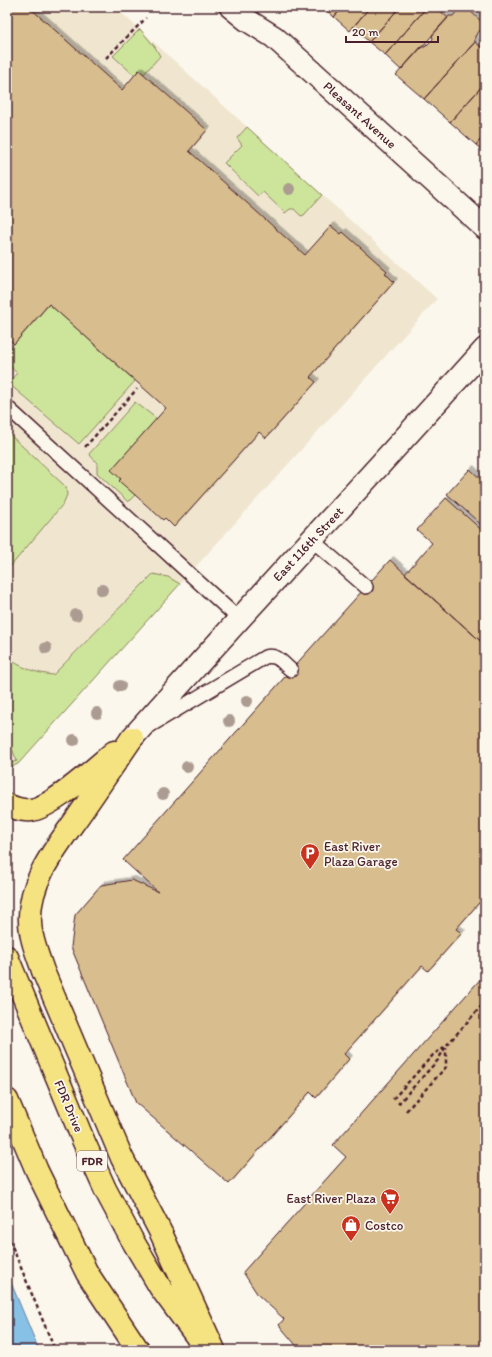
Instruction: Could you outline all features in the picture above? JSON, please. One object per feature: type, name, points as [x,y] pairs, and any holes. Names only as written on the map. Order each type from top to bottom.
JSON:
[{"type":"highway","points":[[7,805],[19,809],[31,810],[42,806],[69,789],[134,736]]},
{"type":"highway","points":[[134,736],[53,853],[40,876],[32,899],[30,922],[34,944],[43,971],[119,1151],[161,1233],[214,1350]]},
{"type":"highway","name":"FDR Drive","points":[[7,957],[105,1189],[131,1238],[160,1287],[207,1350]]},
{"type":"highway","points":[[7,1100],[37,1171],[87,1273],[138,1350]]},
{"type":"street","name":"Pleasant Avenue","points":[[245,11],[485,228]]},
{"type":"street","name":"East 116th Street","points":[[134,736],[485,349]]},
{"type":"lane","points":[[7,407],[239,619]]},
{"type":"lane","points":[[312,540],[366,587]]},
{"type":"lane","points":[[134,736],[265,656],[272,655],[277,657],[291,670]]},
{"type":"path","points":[[106,58],[146,18]]},
{"type":"path","points":[[70,464],[137,390]]},
{"type":"path","points":[[398,1104],[438,1060],[446,1046],[485,1002]]},
{"type":"path","points":[[393,1099],[432,1055],[446,1046]]},
{"type":"path","points":[[406,1111],[446,1067],[446,1046]]},
{"type":"path","points":[[7,1234],[55,1350]]},
{"type":"shaded area","points":[[7,7],[115,7],[437,299],[18,764],[7,769]]},
{"type":"green space","points":[[140,29],[155,47],[160,56],[144,74],[139,70],[134,75],[113,56]]},
{"type":"green space","points":[[247,127],[322,195],[304,215],[301,216],[294,209],[290,209],[285,213],[263,192],[258,196],[224,163],[242,145],[237,138]]},
{"type":"green space","points":[[49,304],[135,381],[79,444],[8,383],[17,373],[7,364],[7,352]]},
{"type":"green space","points":[[135,402],[157,419],[119,480],[135,495],[128,502],[97,473],[97,463],[89,454]]},
{"type":"green space","points":[[7,432],[66,487],[67,495],[63,504],[10,567],[7,565]]},
{"type":"green space","points":[[153,574],[168,577],[180,584],[18,764],[7,769],[7,753],[11,763],[17,761],[7,737],[7,657],[29,669],[53,675]]},
{"type":"water","points":[[7,1273],[39,1350],[7,1350]]},
{"type":"building","points":[[7,7],[29,7],[122,90],[139,70],[207,130],[189,151],[305,255],[331,226],[341,234],[343,232],[387,271],[385,273],[394,282],[310,377],[316,382],[266,438],[259,432],[174,527],[165,518],[163,520],[119,481],[121,479],[111,470],[166,408],[49,304],[14,344],[7,337]]},
{"type":"building","points":[[323,7],[343,7],[334,17]]},
{"type":"building","points":[[343,7],[370,7],[350,31],[334,17]]},
{"type":"building","points":[[370,7],[400,7],[369,42],[353,27]]},
{"type":"building","points":[[400,7],[427,7],[385,55],[369,42]]},
{"type":"building","points":[[427,7],[436,7],[448,18],[401,70],[385,55]]},
{"type":"building","points":[[461,7],[466,7],[485,25],[475,36],[475,42],[424,99],[396,75],[421,47],[425,47],[433,39],[432,35],[449,16],[453,16]]},
{"type":"building","points":[[475,42],[485,50],[485,83],[450,122],[424,99]]},
{"type":"building","points":[[485,83],[485,135],[476,145],[450,122]]},
{"type":"building","points":[[485,135],[485,153],[476,145]]},
{"type":"building","points":[[470,469],[485,483],[485,528],[447,494]]},
{"type":"building","points":[[446,498],[485,533],[485,645],[405,574],[432,543],[417,530]]},
{"type":"building","name":"East River Plaza Garage","points":[[390,560],[485,645],[485,896],[456,929],[462,933],[428,971],[422,966],[344,1054],[349,1059],[316,1098],[310,1092],[229,1184],[136,1103],[71,947],[75,915],[101,885],[132,880],[158,892],[123,860]]},
{"type":"building","name":"East River Plaza","points":[[485,974],[485,1350],[300,1350],[279,1325],[284,1319],[258,1295],[243,1272],[346,1157],[333,1145]]},
{"type":"place","name":"East River Plaza Garage","points":[[310,870]]},
{"type":"place","name":"East River Plaza","points":[[390,1215]]},
{"type":"place","name":"Costco","points":[[351,1242]]}]
